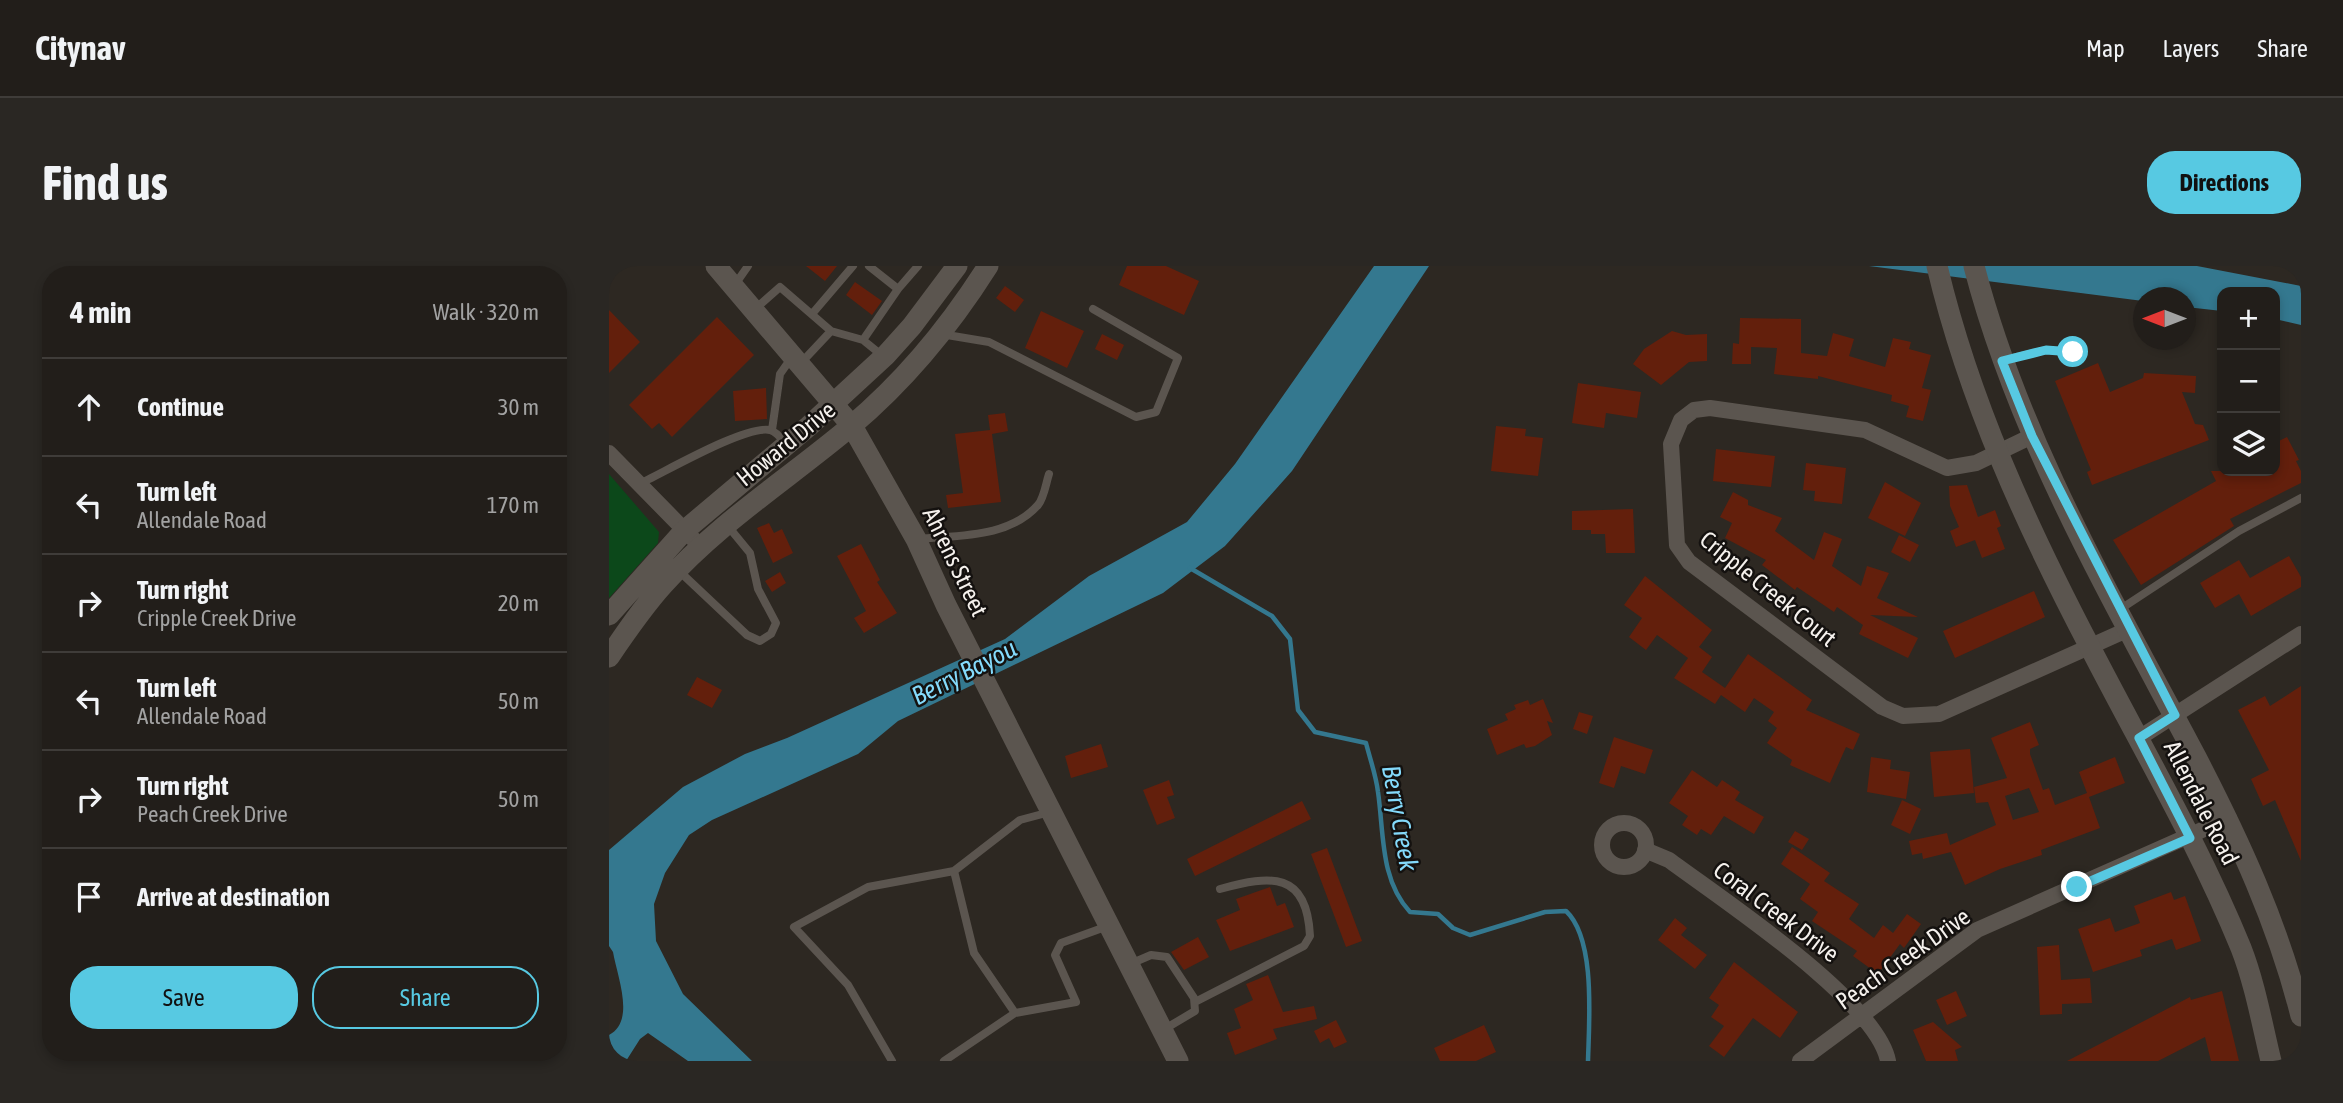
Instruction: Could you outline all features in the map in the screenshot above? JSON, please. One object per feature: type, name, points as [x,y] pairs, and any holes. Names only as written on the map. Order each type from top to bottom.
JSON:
[{"type":"main road","name":"Ahrens Street","points":[[716,266],[852,426],[916,539],[946,605],[1178,1061]]},
{"type":"main road","name":"Howard Drive","points":[[609,657],[678,570],[701,547],[852,426],[941,334],[988,266]]},
{"type":"main road","name":"Allendale Road","points":[[1937,266],[1953,333],[1996,452],[2090,648],[2190,838],[2242,951],[2271,1061]]},
{"type":"main road","name":"Allendale Road","points":[[1974,266],[2002,361],[2032,436],[2124,620],[2229,818],[2270,917],[2301,1016]]},
{"type":"main road","name":"Howard Drive","points":[[609,615],[684,531],[779,437],[834,405],[884,357],[912,326],[951,271]]},
{"type":"street","name":"Cripple Creek Court","points":[[2032,436],[1976,463],[1947,468],[1865,430],[1710,408],[1694,410],[1681,420],[1671,444],[1677,545],[1689,562],[1882,706],[1903,716],[1939,714],[2090,648],[2124,620]]},
{"type":"street","points":[[609,453],[701,547]]},
{"type":"street","points":[[2139,738],[2301,634]]},
{"type":"street","name":"Peach Creek Drive","points":[[1800,1061],[1977,930],[2190,838],[2229,818]]},
{"type":"street","name":"Coral Creek Drive","points":[[1645,850],[1669,860],[1834,984],[1862,1015],[1888,1061]]},
{"type":"lane","points":[[734,286],[748,266]]},
{"type":"lane","points":[[811,314],[853,266]]},
{"type":"lane","points":[[869,266],[898,289]]},
{"type":"lane","points":[[863,340],[898,289],[918,266]]},
{"type":"lane","points":[[754,310],[781,287],[831,331],[863,340],[884,357]]},
{"type":"lane","points":[[941,334],[989,342],[1136,417],[1156,412],[1178,358],[1093,309]]},
{"type":"lane","points":[[639,484],[727,440],[779,437],[780,374],[831,331]]},
{"type":"lane","points":[[2002,361],[2046,350],[2073,352]]},
{"type":"lane","points":[[916,539],[987,533],[1019,519],[1039,504],[1049,474]]},
{"type":"lane","points":[[2124,620],[2239,531],[2301,498]]},
{"type":"lane","points":[[678,570],[747,635],[760,640],[771,634],[776,622],[758,589],[750,553],[727,525]]},
{"type":"lane","points":[[892,1061],[848,985],[793,927],[868,887],[954,871],[1020,820],[1053,811]]},
{"type":"lane","points":[[954,871],[974,953],[1016,1013]]},
{"type":"lane","points":[[1195,1002],[1304,946],[1310,936],[1305,903],[1295,888],[1285,882],[1244,883],[1220,889]]},
{"type":"lane","points":[[944,1061],[1016,1013],[1076,1002],[1055,955],[1061,943],[1110,925]]},
{"type":"lane","points":[[1130,964],[1151,955],[1167,957],[1195,1002],[1195,1012],[1162,1030]]},
{"type":"green space","points":[[609,474],[659,532],[658,543],[609,598]]},
{"type":"water","name":"Berry Bayou","points":[[1374,266],[1429,266],[1292,471],[1225,546],[1163,593],[898,721],[858,754],[712,820],[689,835],[665,873],[654,904],[656,941],[683,994],[752,1061],[688,1061],[648,1033],[640,1039],[626,1061],[609,1061],[609,1035],[622,1020],[623,997],[613,952],[609,946],[609,850],[683,787],[745,754],[787,738],[1005,639],[1089,576],[1187,522],[1235,464]]},
{"type":"water","points":[[1869,266],[2197,266],[2301,286],[2301,325],[2280,320],[2280,287],[2217,287],[2217,310],[2196,308],[2196,287],[2133,287],[2133,300]]},
{"type":"building","points":[[806,266],[837,266],[825,281]]},
{"type":"building","points":[[1127,266],[1166,266],[1199,281],[1184,315],[1119,285]]},
{"type":"building","points":[[855,282],[882,301],[872,315],[846,295]]},
{"type":"building","points":[[1005,286],[1024,300],[1015,312],[996,298]]},
{"type":"building","points":[[609,310],[640,342],[609,373]]},
{"type":"building","points":[[1041,311],[1084,331],[1067,368],[1025,348]]},
{"type":"building","points":[[717,317],[754,355],[672,437],[659,423],[652,429],[629,405]]},
{"type":"building","points":[[1740,318],[1801,319],[1801,353],[1827,356],[1833,333],[1854,339],[1849,356],[1885,367],[1893,338],[1911,342],[1909,349],[1931,355],[1922,388],[1931,390],[1923,421],[1906,417],[1909,406],[1891,401],[1892,395],[1818,376],[1818,379],[1774,374],[1777,348],[1751,347],[1751,364],[1732,364],[1733,343],[1739,344]]},
{"type":"building","points":[[1672,331],[1686,335],[1707,334],[1707,361],[1689,362],[1661,385],[1633,364],[1644,349]]},
{"type":"building","points":[[1102,334],[1124,345],[1117,360],[1095,349]]},
{"type":"building","points":[[2098,363],[2110,392],[2143,378],[2144,373],[2196,376],[2195,393],[2182,392],[2195,424],[2203,425],[2209,440],[2092,485],[2087,472],[2091,470],[2055,381]]},
{"type":"building","points":[[1578,383],[1641,392],[1637,418],[1606,413],[1604,428],[1572,423]]},
{"type":"building","points":[[766,388],[767,419],[735,421],[733,391]]},
{"type":"building","points":[[1005,413],[1008,431],[992,434],[1001,502],[948,508],[946,495],[963,493],[955,434],[990,430],[988,415]]},
{"type":"building","points":[[1496,426],[1526,429],[1525,436],[1543,438],[1538,476],[1491,471]]},
{"type":"building","points":[[2287,437],[2299,460],[2296,461],[2301,471],[2301,483],[2230,519],[2234,526],[2141,585],[2113,540],[2216,481],[2211,471],[2217,471],[2217,476],[2280,476],[2280,440]]},
{"type":"building","points":[[1716,449],[1775,456],[1771,487],[1713,481]]},
{"type":"building","points":[[1806,463],[1846,468],[1842,504],[1814,501],[1815,491],[1803,490]]},
{"type":"building","points":[[1885,482],[1921,503],[1905,536],[1868,518]]},
{"type":"building","points":[[1967,485],[1978,517],[1995,510],[2001,526],[1997,528],[2005,549],[1982,558],[1975,540],[1956,547],[1950,531],[1959,527],[1950,506],[1949,486]]},
{"type":"building","points":[[1733,492],[1748,500],[1748,505],[1782,518],[1775,531],[1814,560],[1824,532],[1842,539],[1832,566],[1861,586],[1867,566],[1889,573],[1877,598],[1918,617],[1870,615],[1918,638],[1908,658],[1859,634],[1863,625],[1837,607],[1834,612],[1797,587],[1795,590],[1762,565],[1766,560],[1725,538],[1732,523],[1720,517]]},
{"type":"building","points":[[1633,509],[1635,553],[1606,553],[1605,534],[1591,534],[1591,530],[1572,530],[1572,511]]},
{"type":"building","points":[[769,523],[774,533],[782,529],[793,553],[773,563],[757,528]]},
{"type":"building","points":[[1899,535],[1919,545],[1910,562],[1891,552]]},
{"type":"building","points":[[861,544],[880,580],[877,582],[897,613],[864,633],[854,618],[866,611],[837,556]]},
{"type":"building","points":[[2289,556],[2301,577],[2301,587],[2251,616],[2239,594],[2215,608],[2200,583],[2239,560],[2250,578]]},
{"type":"building","points":[[780,572],[786,583],[772,592],[765,581]]},
{"type":"building","points":[[1645,576],[1712,630],[1699,647],[1712,657],[1702,672],[1725,688],[1748,654],[1812,700],[1806,710],[1860,734],[1853,750],[1846,747],[1830,783],[1790,765],[1792,760],[1767,743],[1777,728],[1768,721],[1774,712],[1754,698],[1745,712],[1721,695],[1715,704],[1674,678],[1688,658],[1657,635],[1646,650],[1629,637],[1642,618],[1624,605]]},
{"type":"building","points":[[2034,591],[2045,617],[1955,658],[1943,631]]},
{"type":"building","points":[[697,677],[722,690],[712,708],[687,695]]},
{"type":"building","points":[[2301,686],[2301,861],[2275,800],[2263,806],[2251,779],[2269,770],[2238,710],[2265,696],[2270,706]]},
{"type":"building","points":[[1543,699],[1553,723],[1547,721],[1552,735],[1535,746],[1526,748],[1524,744],[1497,755],[1487,729],[1508,720],[1505,714],[1516,709],[1514,705],[1528,700],[1530,705]]},
{"type":"building","points":[[1579,712],[1593,716],[1587,734],[1573,729]]},
{"type":"building","points":[[2030,722],[2039,745],[2030,749],[2030,754],[2043,790],[2049,788],[2055,805],[2087,793],[2079,772],[2115,757],[2125,783],[2089,797],[2100,828],[2041,850],[2042,855],[2000,869],[1965,885],[1951,852],[1923,859],[1922,853],[1912,855],[1909,841],[1947,833],[1950,845],[1996,825],[1988,802],[1976,803],[1974,787],[2007,778],[1991,738]],"holes":[[[2029,788],[2039,812],[2013,820],[2005,796]]]},
{"type":"building","points":[[1614,737],[1653,750],[1645,774],[1621,766],[1614,788],[1599,783]]},
{"type":"building","points":[[1101,744],[1108,767],[1071,778],[1065,756]]},
{"type":"building","points":[[1970,749],[1974,793],[1934,797],[1930,752]]},
{"type":"building","points":[[1871,757],[1891,760],[1890,769],[1910,772],[1906,799],[1867,792]]},
{"type":"building","points":[[1692,770],[1717,787],[1722,780],[1740,792],[1735,800],[1764,817],[1754,834],[1724,816],[1711,835],[1701,829],[1697,835],[1682,825],[1688,816],[1669,803]]},
{"type":"building","points":[[1169,780],[1174,795],[1167,797],[1175,818],[1157,825],[1143,790]]},
{"type":"building","points":[[1902,800],[1921,809],[1910,834],[1891,825]]},
{"type":"building","points":[[1302,801],[1311,819],[1195,876],[1187,859]]},
{"type":"building","points":[[1795,831],[1809,839],[1802,850],[1788,842]]},
{"type":"building","points":[[1792,847],[1830,873],[1824,881],[1859,904],[1849,919],[1874,938],[1883,925],[1893,933],[1907,914],[1921,924],[1904,948],[1900,944],[1878,974],[1853,956],[1857,951],[1812,921],[1818,912],[1800,899],[1810,884],[1781,864]]},
{"type":"building","points":[[1327,848],[1362,941],[1346,947],[1311,854]]},
{"type":"building","points":[[1270,887],[1277,906],[1285,903],[1294,927],[1230,951],[1216,920],[1240,910],[1236,899]]},
{"type":"building","points":[[2171,892],[2174,900],[2185,896],[2201,941],[2176,950],[2172,939],[2140,950],[2142,956],[2093,972],[2078,929],[2110,918],[2115,932],[2140,923],[2134,906]]},
{"type":"building","points":[[1675,918],[1687,928],[1681,935],[1707,955],[1695,969],[1658,940]]},
{"type":"building","points":[[1198,937],[1209,957],[1184,970],[1171,952]]},
{"type":"building","points":[[2059,945],[2061,980],[2090,978],[2092,1003],[2062,1004],[2062,1014],[2040,1015],[2037,947]]},
{"type":"building","points":[[1734,962],[1798,1012],[1780,1038],[1753,1018],[1724,1057],[1709,1046],[1724,1026],[1711,1017],[1719,1005],[1709,998]]},
{"type":"building","points":[[1268,975],[1283,1012],[1314,1006],[1317,1019],[1273,1029],[1277,1039],[1235,1055],[1227,1033],[1241,1028],[1234,1009],[1253,1000],[1246,984]]},
{"type":"building","points":[[1956,991],[1967,1016],[1947,1025],[1936,1000]]},
{"type":"building","points":[[2222,991],[2239,1061],[2211,1061],[2205,1037],[2158,1061],[2067,1061],[2190,997],[2191,1000]]},
{"type":"building","points":[[1336,1020],[1347,1042],[1334,1048],[1329,1038],[1320,1043],[1314,1031]]},
{"type":"building","points":[[1933,1022],[1962,1047],[1955,1050],[1958,1061],[1926,1061],[1913,1030]]},
{"type":"building","points":[[1484,1025],[1496,1052],[1476,1061],[1440,1061],[1434,1048]]},
{"type":"waterway","name":"Berry Creek","points":[[1190,568],[1272,616],[1290,639],[1298,710],[1315,732],[1366,743],[1377,786],[1388,871],[1393,886],[1410,912],[1438,914],[1453,928],[1470,935],[1545,912],[1566,911],[1576,924],[1586,960],[1589,982],[1588,1061]]},
{"type":"route","points":[[2073,352],[2046,350],[2002,361],[2032,436],[2175,715],[2139,738],[2190,838],[2077,887]]}]
